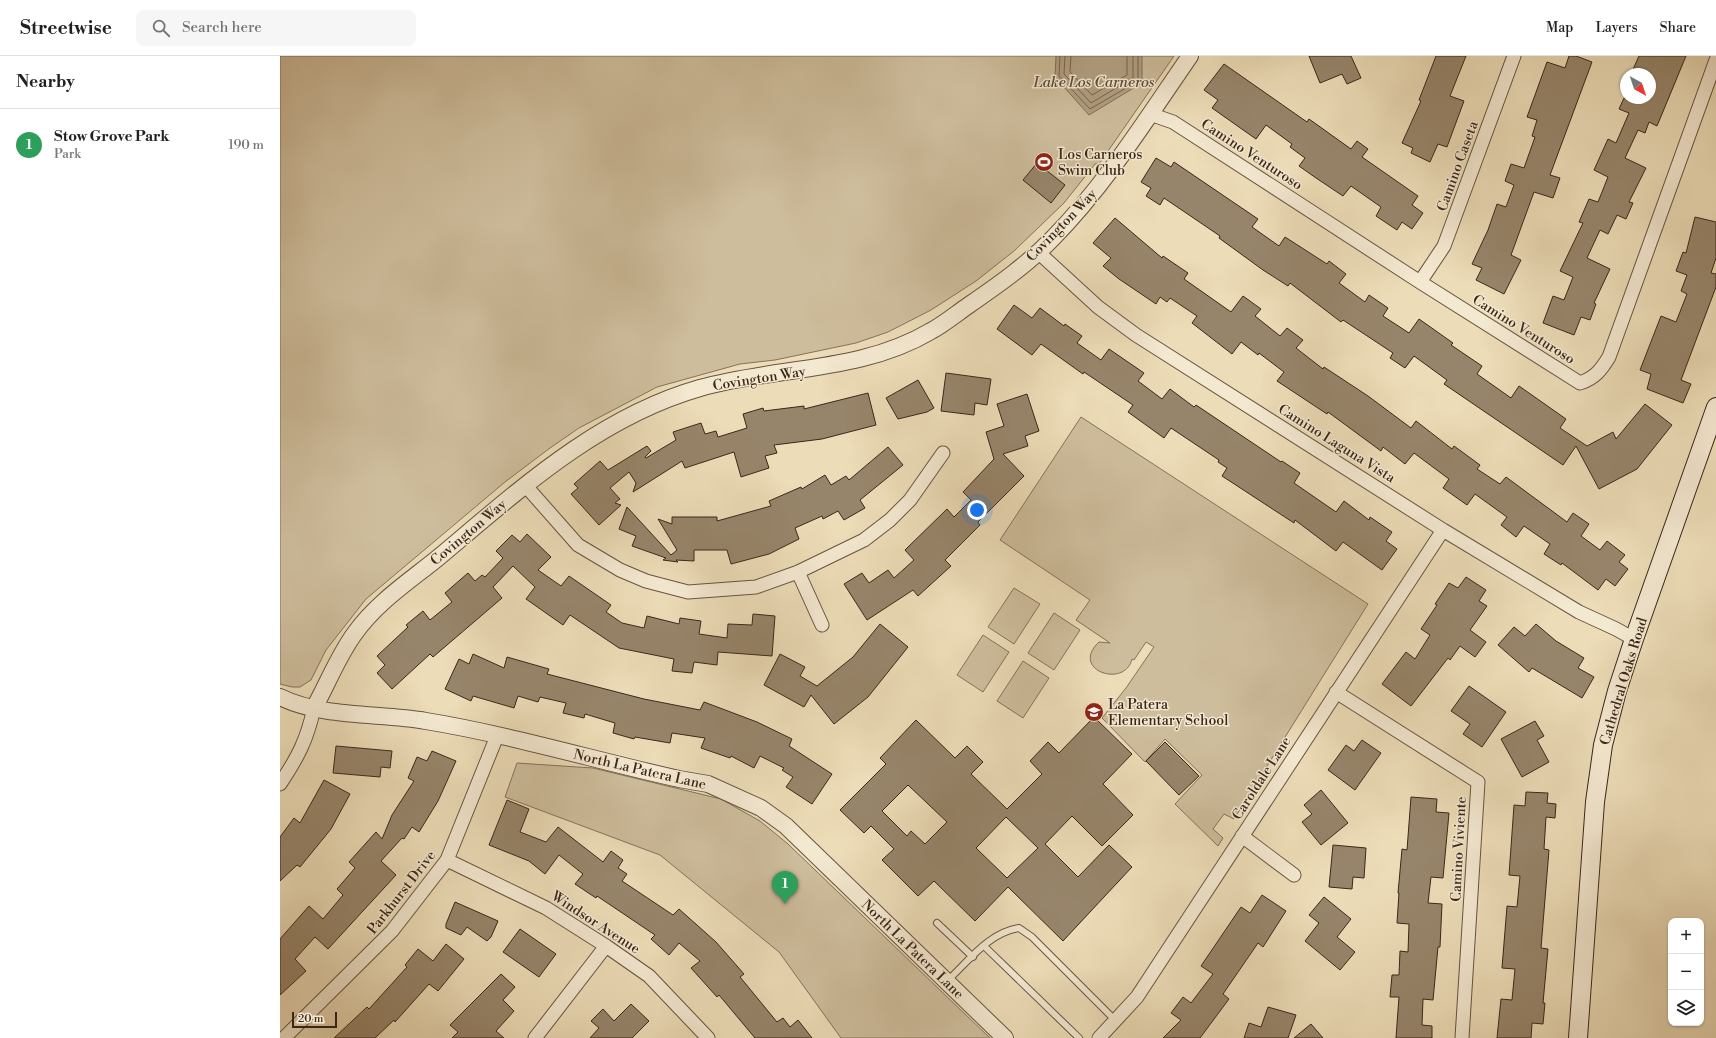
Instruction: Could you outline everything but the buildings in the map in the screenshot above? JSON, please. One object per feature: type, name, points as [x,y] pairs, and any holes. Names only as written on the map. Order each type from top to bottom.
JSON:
[{"type":"main road","name":"Cathedral Oaks Road","points":[[1578,1038],[1595,802],[1603,745],[1617,691],[1634,639],[1716,407]]},
{"type":"street","name":"Covington Way","points":[[280,784],[299,756],[310,726],[314,708],[339,658],[356,631],[383,602],[525,485],[584,441],[665,400],[734,379],[832,366],[892,350],[931,331],[1003,282],[1038,252],[1068,222],[1099,185],[1190,56]]},
{"type":"street","name":"Camino Caseta","points":[[1420,282],[1444,246],[1514,56]]},
{"type":"street","name":"Camino Venturoso","points":[[1150,114],[1173,122],[1420,282],[1580,383],[1594,385],[1609,357],[1716,60]]},
{"type":"street","name":"Camino Laguna Vista","points":[[1038,252],[1098,307],[1136,335],[1443,530],[1579,612],[1616,628],[1634,639]]},
{"type":"street","points":[[525,485],[578,544],[620,570],[646,581],[688,592],[756,587],[798,572],[864,540],[890,520],[910,500],[942,453]]},
{"type":"street","name":"Caroldale Lane","points":[[1099,1038],[1137,996],[1443,530]]},
{"type":"street","points":[[798,572],[822,626]]},
{"type":"street","name":"Camino Viviente","points":[[1336,692],[1478,782],[1462,1038]]},
{"type":"street","name":"North La Patera Lane","points":[[280,697],[314,708],[425,721],[497,736],[668,777],[708,784],[761,808],[786,826],[1005,1038]]},
{"type":"street","name":"Parkhurst Drive","points":[[284,1038],[349,976],[392,931],[447,860],[497,736]]},
{"type":"street","points":[[1242,836],[1294,875]]},
{"type":"street","name":"Windsor Avenue","points":[[447,860],[546,908],[606,946],[649,976],[708,1038]]},
{"type":"street","points":[[535,1038],[606,946]]},
{"type":"lane","points":[[937,923],[973,957]]},
{"type":"lane","points":[[947,982],[992,938],[1008,930],[1019,928],[1032,937],[1115,1020]]},
{"type":"lane","points":[[984,946],[1079,1038]]},
{"type":"shaded area","points":[[280,56],[1174,56],[1099,164],[1095,164],[1064,203],[1014,251],[976,281],[931,310],[888,332],[856,343],[775,360],[740,364],[657,387],[579,428],[505,482],[366,599],[326,650],[311,680],[300,687],[292,687],[280,684]]},
{"type":"shaded area","points":[[1081,417],[1368,604],[1234,819],[1224,814],[1213,829],[1223,838],[1218,846],[1175,804],[1202,775],[1165,739],[1145,762],[1102,718],[1126,688],[1154,647],[1146,642],[1134,660],[1132,659],[1127,668],[1120,673],[1111,674],[1094,668],[1091,661],[1092,652],[1099,642],[1110,643],[1076,620],[1090,600],[1000,540]]},
{"type":"shaded area","points":[[1014,588],[1040,604],[1014,644],[988,627]]},
{"type":"shaded area","points":[[1054,613],[1080,630],[1054,670],[1028,653]]},
{"type":"shaded area","points":[[983,635],[1009,652],[983,692],[957,675]]},
{"type":"shaded area","points":[[1023,661],[1049,678],[1023,718],[997,701]]},
{"type":"shaded area","points":[[517,763],[593,768],[721,799],[760,821],[788,844],[990,1038],[841,1038],[779,952],[660,855],[505,797]]},
{"type":"water","name":"Lake Los Carneros","points":[[1056,56],[1142,56],[1142,83],[1089,115],[1055,77]]},
{"type":"place","name":"Los Carneros Swim Club","points":[[1044,162]]},
{"type":"place","name":"La Patera Elementary School","points":[[1094,712]]},
{"type":"place","name":"Stow Grove Park","points":[[785,904]]}]
